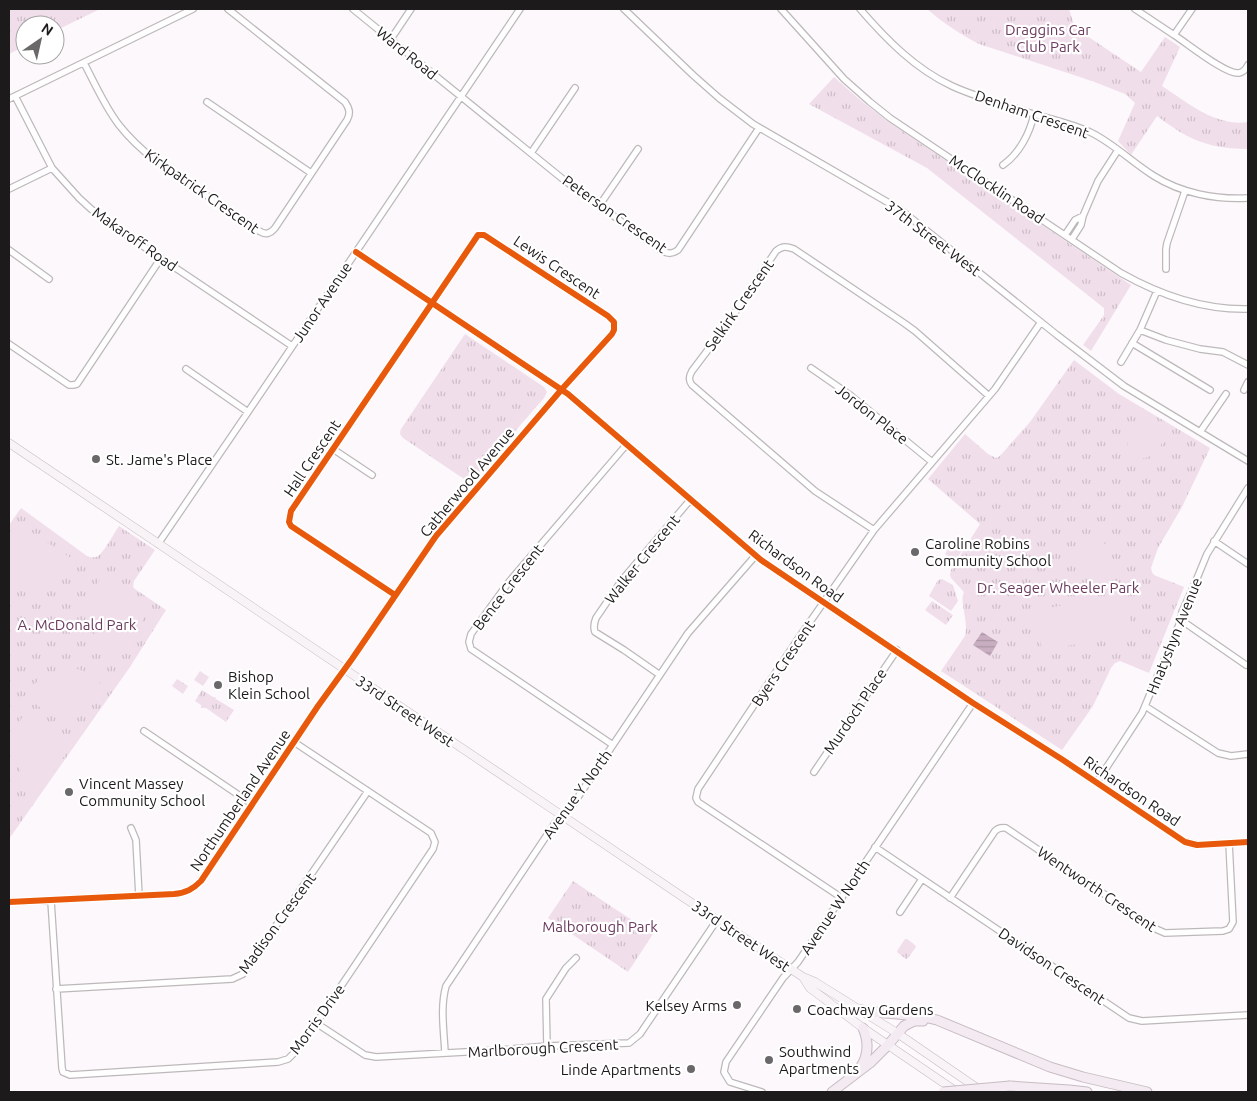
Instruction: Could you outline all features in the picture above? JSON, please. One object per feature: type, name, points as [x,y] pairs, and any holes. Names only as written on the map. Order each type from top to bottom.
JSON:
[{"type":"highway","points":[[860,1010],[937,1020],[1050,1067],[1097,1081],[1148,1092]]},
{"type":"highway","points":[[832,1092],[852,1078],[888,1045],[909,1022],[920,1020],[936,1023],[981,1037]]},
{"type":"highway","points":[[852,1078],[862,1066],[866,1056],[868,1040],[863,1028]]},
{"type":"highway","points":[[943,1092],[1010,1086],[1086,1092]]},
{"type":"main road","name":"33rd Street West","points":[[9,443],[790,969],[815,982],[898,1033],[983,1092]]},
{"type":"main road","name":"33rd Street West","points":[[803,977],[810,988],[863,1028],[958,1092]]},
{"type":"street","points":[[9,99],[193,9]]},
{"type":"street","name":"Kirkpatrick Crescent","points":[[84,63],[118,124],[141,150],[264,234],[268,234],[274,228],[350,116],[350,112],[345,102],[228,9]]},
{"type":"street","name":"Ward Road","points":[[353,9],[461,97]]},
{"type":"street","points":[[390,39],[412,9]]},
{"type":"street","name":"Junor Avenue","points":[[158,544],[520,9]]},
{"type":"street","name":"37th Street West","points":[[624,9],[700,82],[760,128],[901,210],[1124,386],[1248,461]]},
{"type":"street","name":"McClocklin Road","points":[[781,9],[844,79],[890,118],[1121,273],[1157,291],[1184,300],[1213,307],[1248,309]]},
{"type":"street","name":"Denham Crescent","points":[[860,9],[905,55],[928,72],[952,86],[1089,132],[1163,181],[1185,191],[1226,198],[1248,198]]},
{"type":"street","points":[[1135,9],[1228,71],[1239,73],[1243,72],[1248,66]]},
{"type":"street","points":[[1174,35],[1192,9]]},
{"type":"street","points":[[531,153],[575,88]]},
{"type":"street","name":"Makaroff Road","points":[[15,96],[52,168],[91,209],[116,228],[292,346]]},
{"type":"street","name":"Peterson Crescent","points":[[461,97],[599,206],[666,253],[674,253],[678,250],[760,128]]},
{"type":"street","points":[[207,102],[311,173]]},
{"type":"street","points":[[1003,165],[1019,149],[1034,114]]},
{"type":"street","points":[[599,206],[638,149]]},
{"type":"street","points":[[1072,239],[1081,225],[1098,181],[1118,150]]},
{"type":"street","points":[[9,189],[52,168]]},
{"type":"street","points":[[1166,269],[1167,243],[1185,191]]},
{"type":"street","points":[[1065,235],[1075,220],[1083,216]]},
{"type":"street","name":"Lewis Crescent","points":[[432,302],[474,241],[478,236],[484,235],[608,316],[614,322],[612,334],[562,390]]},
{"type":"street","name":"Selkirk Crescent","points":[[874,530],[808,485],[690,382],[692,371],[726,326],[776,251],[784,246],[794,248],[915,331],[989,396]]},
{"type":"street","points":[[9,250],[49,279]]},
{"type":"street","name":"Richardson Road","points":[[356,252],[562,390],[756,555],[974,703],[1185,842],[1197,845],[1248,842]]},
{"type":"street","points":[[9,344],[69,385],[77,384],[161,258]]},
{"type":"street","points":[[1121,362],[1140,330],[1157,291]]},
{"type":"street","name":"Hall Crescent","points":[[395,595],[291,526],[289,522],[290,511],[432,302]]},
{"type":"street","name":"Byers Crescent","points":[[842,898],[698,802],[696,798],[698,789],[874,530],[998,385],[1041,322]]},
{"type":"street","points":[[1140,330],[1166,340],[1200,349],[1223,352],[1248,365]]},
{"type":"street","points":[[1132,343],[1210,390]]},
{"type":"street","name":"Jordon Place","points":[[811,368],[850,395],[932,462]]},
{"type":"street","points":[[186,369],[248,412]]},
{"type":"street","points":[[1244,390],[1248,382]]},
{"type":"street","name":"Catherwood Avenue","points":[[344,670],[441,530],[562,390]]},
{"type":"street","points":[[1200,432],[1226,394]]},
{"type":"street","name":"Bence Crescent","points":[[613,744],[470,649],[469,642],[471,634],[508,583],[627,444]]},
{"type":"street","points":[[333,449],[372,475]]},
{"type":"street","name":"Hnatyshyn Avenue","points":[[1096,782],[1140,716],[1207,554],[1248,488]]},
{"type":"street","name":"Walker Crescent","points":[[660,675],[595,632],[594,624],[596,618],[622,580],[691,499]]},
{"type":"street","points":[[1214,541],[1248,564]]},
{"type":"street","name":"Avenue Y North","points":[[445,1053],[442,1010],[446,986],[555,823],[570,808],[692,628],[756,555]]},
{"type":"street","points":[[1180,620],[1246,665]]},
{"type":"street","name":"Murdoch Place","points":[[814,772],[897,650]]},
{"type":"street","name":"Northumberland Avenue","points":[[9,902],[174,894],[194,888],[201,881],[344,670]]},
{"type":"street","name":"Avenue W North","points":[[762,1092],[730,1082],[725,1074],[729,1057],[783,978],[798,962],[974,703]]},
{"type":"street","points":[[1145,706],[1218,753],[1231,756],[1248,754]]},
{"type":"street","points":[[144,731],[252,804]]},
{"type":"street","name":"Morris Drive","points":[[51,901],[63,1072],[70,1075],[278,1062],[288,1059],[296,1051],[316,1022],[435,845],[431,834],[294,742]]},
{"type":"street","name":"Madison Crescent","points":[[56,989],[232,979],[243,974],[368,791]]},
{"type":"street","name":"Wentworth Crescent","points":[[950,898],[997,829],[1003,827],[1165,933],[1227,930],[1232,926],[1233,922],[1229,843]]},
{"type":"street","points":[[132,828],[136,840],[139,896]]},
{"type":"street","name":"Davidson Crescent","points":[[875,847],[1129,1018],[1142,1021],[1248,1015]]},
{"type":"street","points":[[900,912],[922,878]]},
{"type":"street","name":"Marlborough Crescent","points":[[316,1022],[364,1054],[383,1057],[547,1046],[629,1043],[640,1034],[717,920]]},
{"type":"street","points":[[547,1046],[546,999],[566,968],[576,958]]},
{"type":"green space","points":[[9,9],[100,9],[65,26],[65,15],[15,15],[15,51],[9,54]]},
{"type":"green space","name":"Draggins Car Club Park","points":[[927,9],[1069,9],[1075,28],[1141,72],[1165,37],[1180,47],[1162,86],[1192,106],[1214,117],[1236,123],[1248,122],[1248,149],[1221,147],[1196,140],[1180,132],[1157,116],[1131,155],[1118,141],[1135,103],[1125,94],[1092,81],[979,44],[952,28]]},
{"type":"green space","points":[[834,77],[887,121],[1131,285],[1091,351],[1083,345],[1104,315],[1104,308],[927,168],[809,104]]},
{"type":"green space","points":[[465,334],[544,387],[547,392],[544,398],[470,483],[403,438],[400,434],[401,429]]},
{"type":"green space","name":"Dr. Seager Wheeler Park","points":[[1074,360],[1119,394],[1210,448],[1182,507],[1158,548],[1151,568],[1154,575],[1184,587],[1149,673],[1120,661],[1115,663],[1093,706],[1062,750],[941,671],[965,636],[966,630],[964,592],[951,578],[951,570],[980,524],[928,479],[965,434],[988,454],[996,458],[1000,456],[1030,422]]},
{"type":"green space","points":[[1150,424],[1165,428],[1168,433],[1160,447],[1152,455],[1145,458],[1138,457],[1132,454],[1127,441],[1130,433],[1137,426],[1149,426]]},
{"type":"green space","name":"A. McDonald Park","points":[[21,508],[89,557],[96,557],[102,552],[119,526],[155,550],[134,581],[133,587],[166,610],[130,667],[9,839],[9,525]]},
{"type":"green space","points":[[28,530],[71,558],[60,573],[51,580],[33,586],[15,585],[9,583],[9,554],[22,531]]},
{"type":"green space","points":[[957,535],[968,542],[955,561],[945,554]]},
{"type":"green space","points":[[1090,537],[1103,541],[1107,547],[1108,554],[1111,555],[1108,569],[1103,572],[1090,571],[1090,569],[1079,562],[1077,557],[1076,553],[1079,544]]},
{"type":"green space","points":[[100,579],[145,608],[146,615],[117,656],[99,641],[91,623],[90,602]]},
{"type":"green space","points":[[942,579],[953,585],[958,601],[951,611],[929,596],[938,580]]},
{"type":"green space","points":[[1126,595],[1133,635],[1042,650],[1035,610]]},
{"type":"green space","points":[[932,601],[953,615],[946,625],[925,610]]},
{"type":"green space","points":[[78,669],[102,679],[73,724],[67,725],[25,697],[39,679],[57,671]]},
{"type":"green space","points":[[200,671],[209,677],[203,686],[194,680]]},
{"type":"green space","points":[[177,679],[188,686],[183,694],[172,686]]},
{"type":"green space","points":[[202,690],[234,710],[226,722],[206,708],[201,708],[201,705],[195,701]]},
{"type":"green space","points":[[24,713],[69,743],[69,749],[41,791],[23,776],[14,758],[13,737]]},
{"type":"green space","name":"Malborough Park","points":[[573,881],[653,934],[628,972],[548,918]]},
{"type":"green space","points":[[905,939],[916,947],[906,959],[897,951]]},
{"type":"shaded area","points":[[982,632],[998,642],[990,656],[973,645]]},
{"type":"cycle path","points":[[9,902],[174,894],[186,892],[198,884],[436,536],[562,389],[612,334],[614,322],[608,316],[484,235],[478,235],[291,511],[289,522],[291,526],[395,595]]},
{"type":"cycle path","points":[[356,252],[568,394],[761,560],[973,703],[1063,760],[1185,842],[1197,845],[1248,842]]},
{"type":"place","name":"St. Jame's Place","points":[[96,459]]},
{"type":"place","name":"Caroline Robins Community School","points":[[915,552]]},
{"type":"place","name":"Bishop Klein School","points":[[218,685]]},
{"type":"place","name":"Vincent Massey Community School","points":[[69,792]]},
{"type":"place","name":"Kelsey Arms","points":[[737,1005]]},
{"type":"place","name":"Coachway Gardens","points":[[797,1009]]},
{"type":"place","name":"Southwind Apartments","points":[[769,1060]]},
{"type":"place","name":"Linde Apartments","points":[[691,1069]]}]
